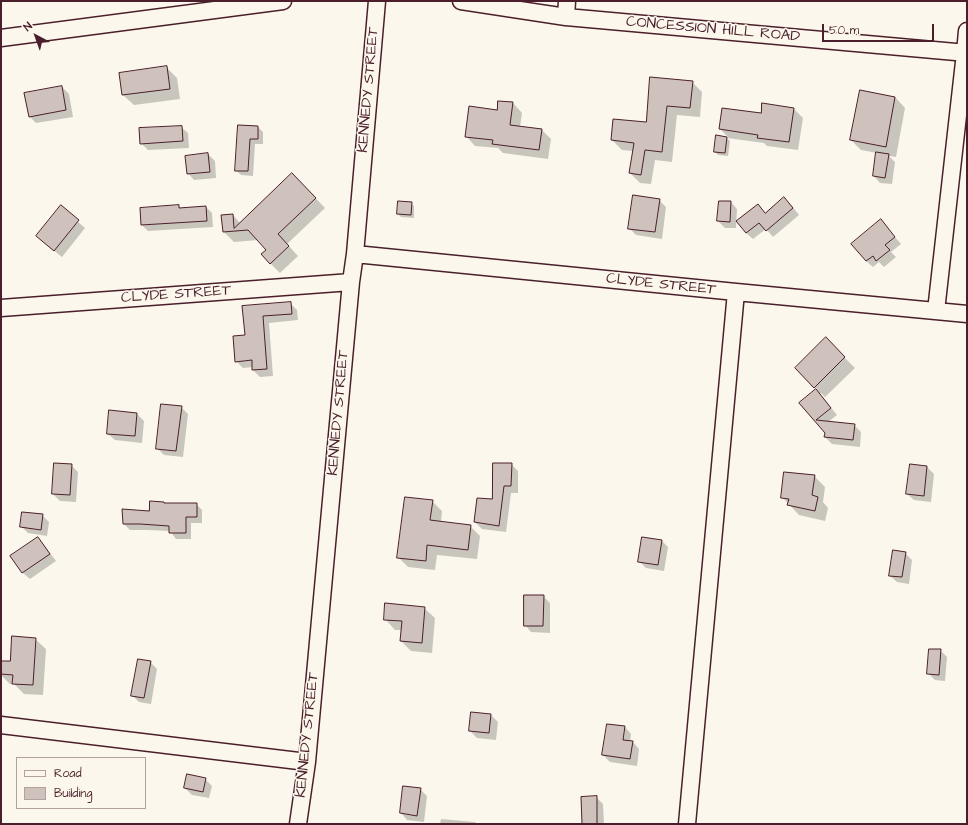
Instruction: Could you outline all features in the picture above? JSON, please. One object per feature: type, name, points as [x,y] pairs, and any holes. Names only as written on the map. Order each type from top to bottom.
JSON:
[{"type":"street","points":[[1,38],[283,1]]},
{"type":"street","name":"KENNEDY STREET","points":[[298,824],[307,762],[377,1]]},
{"type":"street","name":"CONCESSION HILL ROAD","points":[[461,1],[566,17],[966,53]]},
{"type":"street","points":[[566,17],[567,1]]},
{"type":"street","points":[[936,311],[966,53],[967,31]]},
{"type":"street","name":"CLYDE STREET","points":[[354,254],[967,314]]},
{"type":"street","name":"CLYDE STREET","points":[[1,308],[351,282]]},
{"type":"street","points":[[687,824],[736,292]]},
{"type":"street","points":[[1,725],[307,762]]},
{"type":"building","points":[[167,66],[170,89],[122,95],[119,73]]},
{"type":"building","points":[[650,77],[693,81],[690,108],[667,106],[662,152],[645,150],[641,175],[629,173],[634,143],[611,140],[613,119],[646,122]]},
{"type":"building","points":[[62,86],[66,110],[29,117],[24,93]]},
{"type":"building","points":[[860,90],[895,97],[886,147],[850,140]]},
{"type":"building","points":[[498,101],[513,102],[510,125],[542,129],[539,150],[492,144],[493,140],[465,137],[469,106],[497,110]]},
{"type":"building","points":[[762,103],[794,108],[789,142],[757,138],[758,135],[719,129],[722,108],[761,113]]},
{"type":"building","points":[[238,125],[258,126],[258,139],[250,139],[248,171],[235,171]]},
{"type":"building","points":[[182,126],[183,141],[140,144],[139,128]]},
{"type":"building","points":[[716,135],[727,137],[725,153],[714,152]]},
{"type":"building","points":[[876,152],[889,154],[885,178],[873,176]]},
{"type":"building","points":[[208,153],[210,172],[187,174],[185,156]]},
{"type":"building","points":[[292,173],[316,198],[278,234],[289,246],[270,264],[261,254],[266,250],[248,230],[223,232],[221,215],[233,214],[234,228]]},
{"type":"building","points":[[633,195],[660,199],[655,232],[628,229]]},
{"type":"building","points":[[784,197],[793,208],[766,231],[759,223],[746,233],[736,221],[758,204],[765,213]]},
{"type":"building","points":[[398,201],[412,202],[411,215],[397,214]]},
{"type":"building","points":[[719,201],[731,201],[730,222],[717,221]]},
{"type":"building","points":[[61,205],[79,220],[54,251],[36,236]]},
{"type":"building","points":[[179,205],[179,208],[206,206],[207,221],[141,225],[140,208]]},
{"type":"building","points":[[881,219],[895,237],[885,245],[890,250],[876,261],[873,256],[866,261],[851,244]]},
{"type":"building","points":[[291,302],[292,314],[263,316],[267,369],[252,370],[252,360],[235,362],[233,336],[245,335],[242,306]]},
{"type":"building","points":[[826,337],[845,357],[814,388],[795,368]]},
{"type":"building","points":[[816,389],[831,408],[816,420],[855,424],[853,440],[824,437],[825,433],[799,403]]},
{"type":"building","points":[[161,404],[182,406],[176,451],[156,449]]},
{"type":"building","points":[[109,410],[137,413],[135,436],[107,434]]},
{"type":"building","points":[[54,463],[72,464],[70,495],[52,494]]},
{"type":"building","points":[[493,463],[512,463],[511,486],[504,486],[499,526],[474,522],[477,498],[492,499]]},
{"type":"building","points":[[910,464],[927,466],[924,496],[906,494]]},
{"type":"building","points":[[784,472],[815,475],[812,495],[818,497],[815,511],[787,505],[789,499],[781,498]]},
{"type":"building","points":[[405,497],[433,500],[430,520],[471,525],[468,550],[427,545],[426,561],[397,558]]},
{"type":"building","points":[[150,501],[164,503],[197,503],[197,517],[186,517],[186,533],[169,533],[169,526],[123,524],[122,509],[149,511]]},
{"type":"building","points":[[22,512],[43,514],[41,530],[20,527]]},
{"type":"building","points":[[38,537],[50,554],[22,573],[10,556]]},
{"type":"building","points":[[642,537],[662,540],[658,565],[638,562]]},
{"type":"building","points":[[893,550],[906,552],[902,577],[889,576]]},
{"type":"building","points":[[524,595],[544,595],[543,626],[524,626]]},
{"type":"building","points":[[385,603],[425,607],[422,643],[400,641],[402,621],[384,620]]},
{"type":"building","points":[[12,636],[36,638],[33,685],[12,684],[13,675],[1,674],[1,661],[10,661]]},
{"type":"building","points":[[929,649],[941,649],[939,675],[927,674]]},
{"type":"building","points":[[138,659],[151,661],[144,698],[131,696]]},
{"type":"building","points":[[471,712],[491,714],[489,733],[469,731]]},
{"type":"building","points":[[607,724],[625,726],[623,740],[633,741],[630,759],[602,755]]},
{"type":"building","points":[[187,774],[206,778],[203,792],[184,788]]},
{"type":"building","points":[[403,786],[421,788],[417,816],[400,813]]},
{"type":"building","points":[[597,796],[597,824],[582,824],[581,797]]}]
